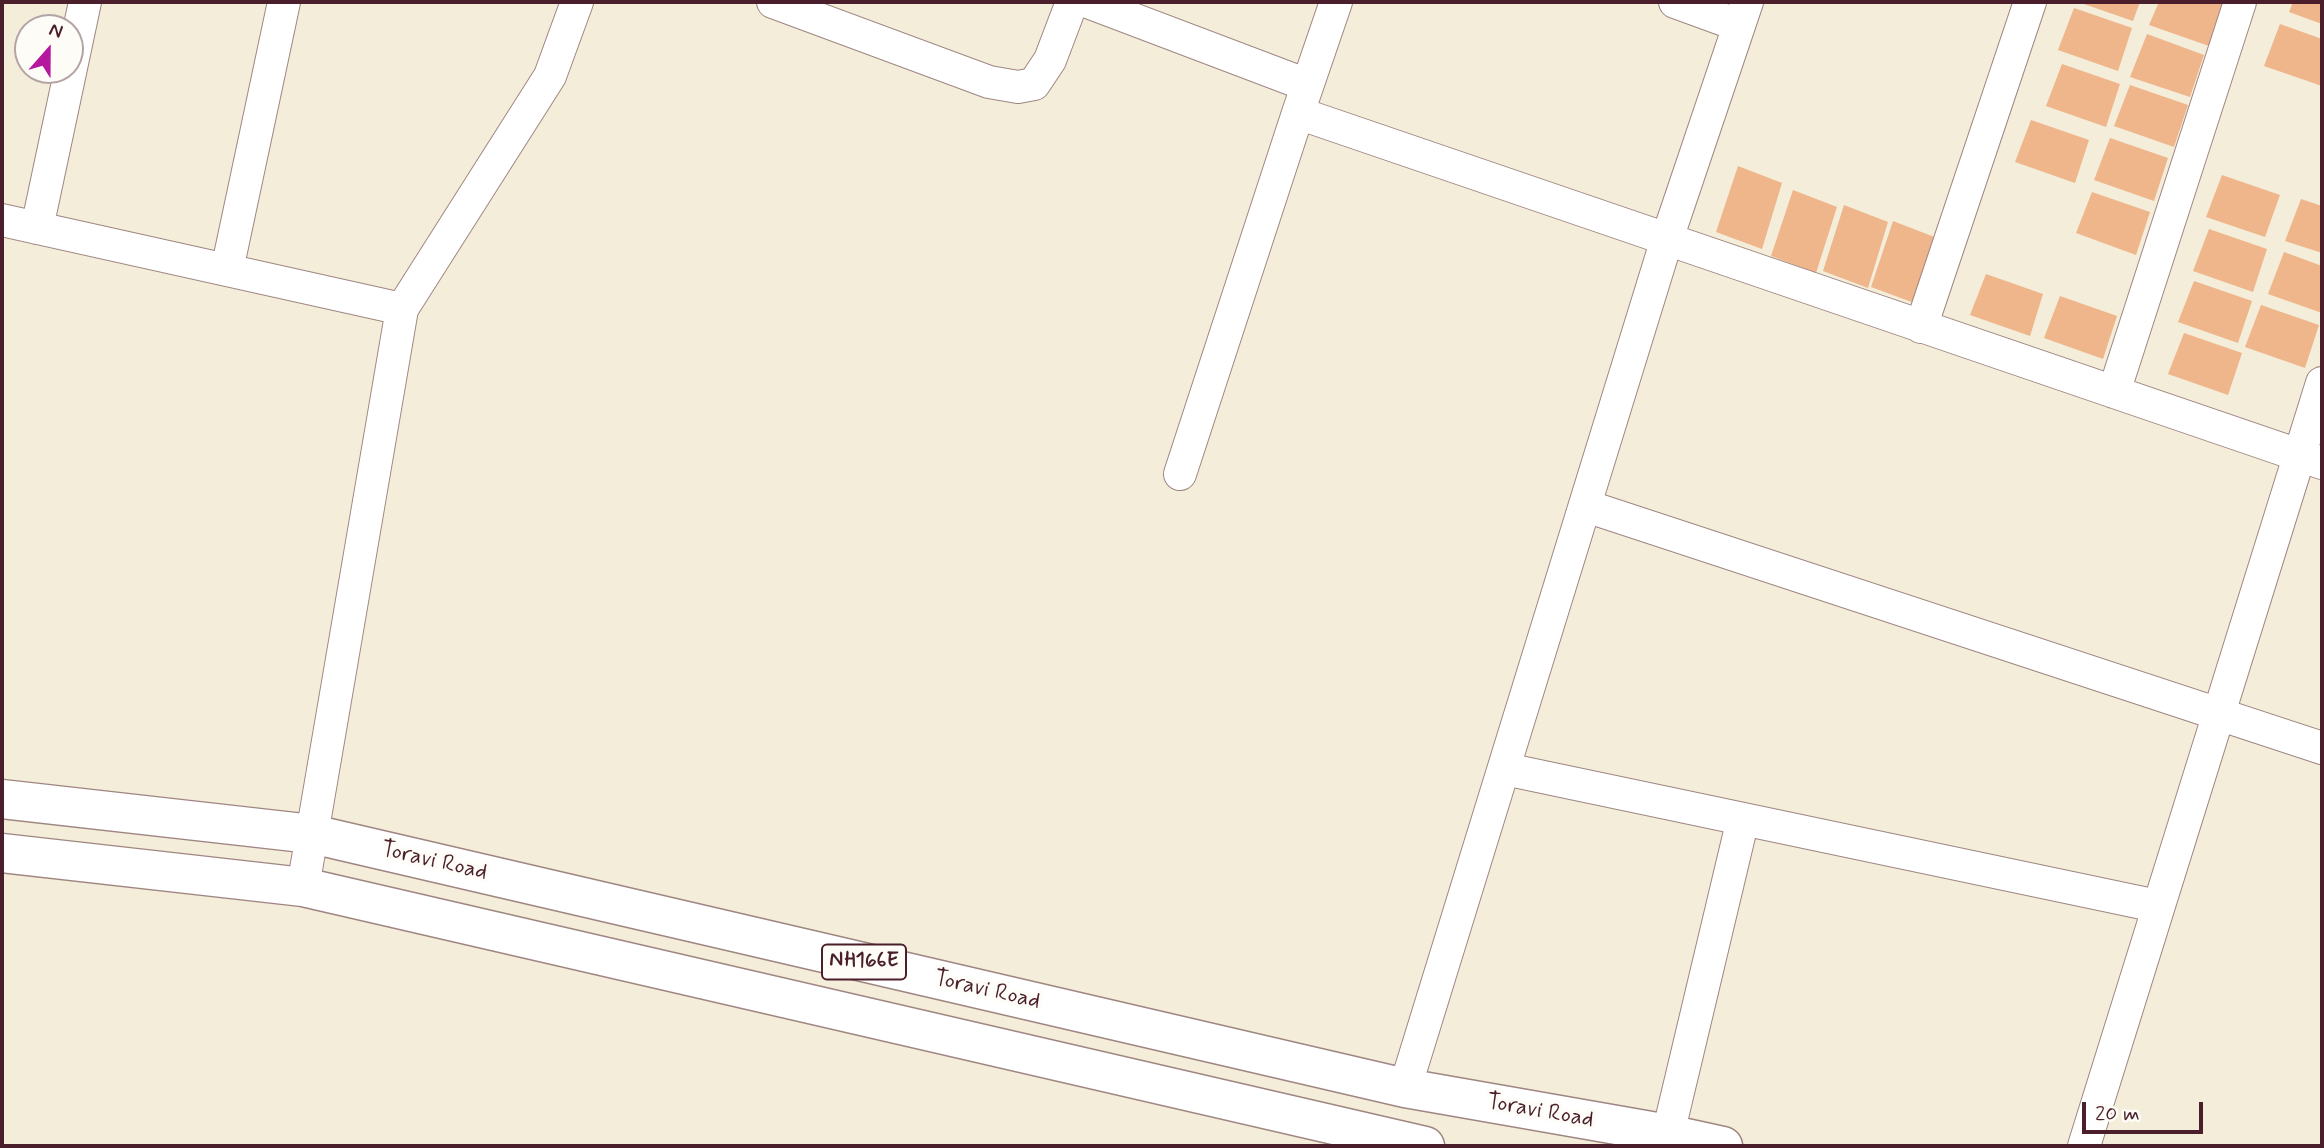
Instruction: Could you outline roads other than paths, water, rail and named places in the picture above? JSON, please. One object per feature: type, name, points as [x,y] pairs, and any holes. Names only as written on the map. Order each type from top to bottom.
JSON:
[{"type":"highway","name":"Toravi Road","points":[[2,799],[312,834],[1405,1088],[1723,1146]]},
{"type":"highway","name":"NH166E","points":[[2,853],[303,887],[1425,1146]]},
{"type":"street","points":[[37,228],[85,2]]},
{"type":"street","points":[[227,270],[284,2]]},
{"type":"street","points":[[303,887],[402,309],[550,76],[577,2]]},
{"type":"street","points":[[773,2],[989,82],[1018,87],[1034,84],[1050,60],[1072,2]]},
{"type":"street","points":[[1088,2],[1303,99],[1667,239],[2311,459]]},
{"type":"street","points":[[1180,474],[1336,2]]},
{"type":"street","points":[[1405,1088],[1667,239],[1742,13],[1675,2]]},
{"type":"street","points":[[1921,327],[2030,2]]},
{"type":"street","points":[[2114,392],[2241,2]]},
{"type":"street","points":[[2,220],[402,309]]},
{"type":"street","points":[[2084,1146],[2218,714],[2311,459],[2322,383]]},
{"type":"street","points":[[1586,506],[2322,748]]},
{"type":"street","points":[[1505,769],[2157,906]]},
{"type":"street","points":[[1668,1134],[1742,819]]}]
